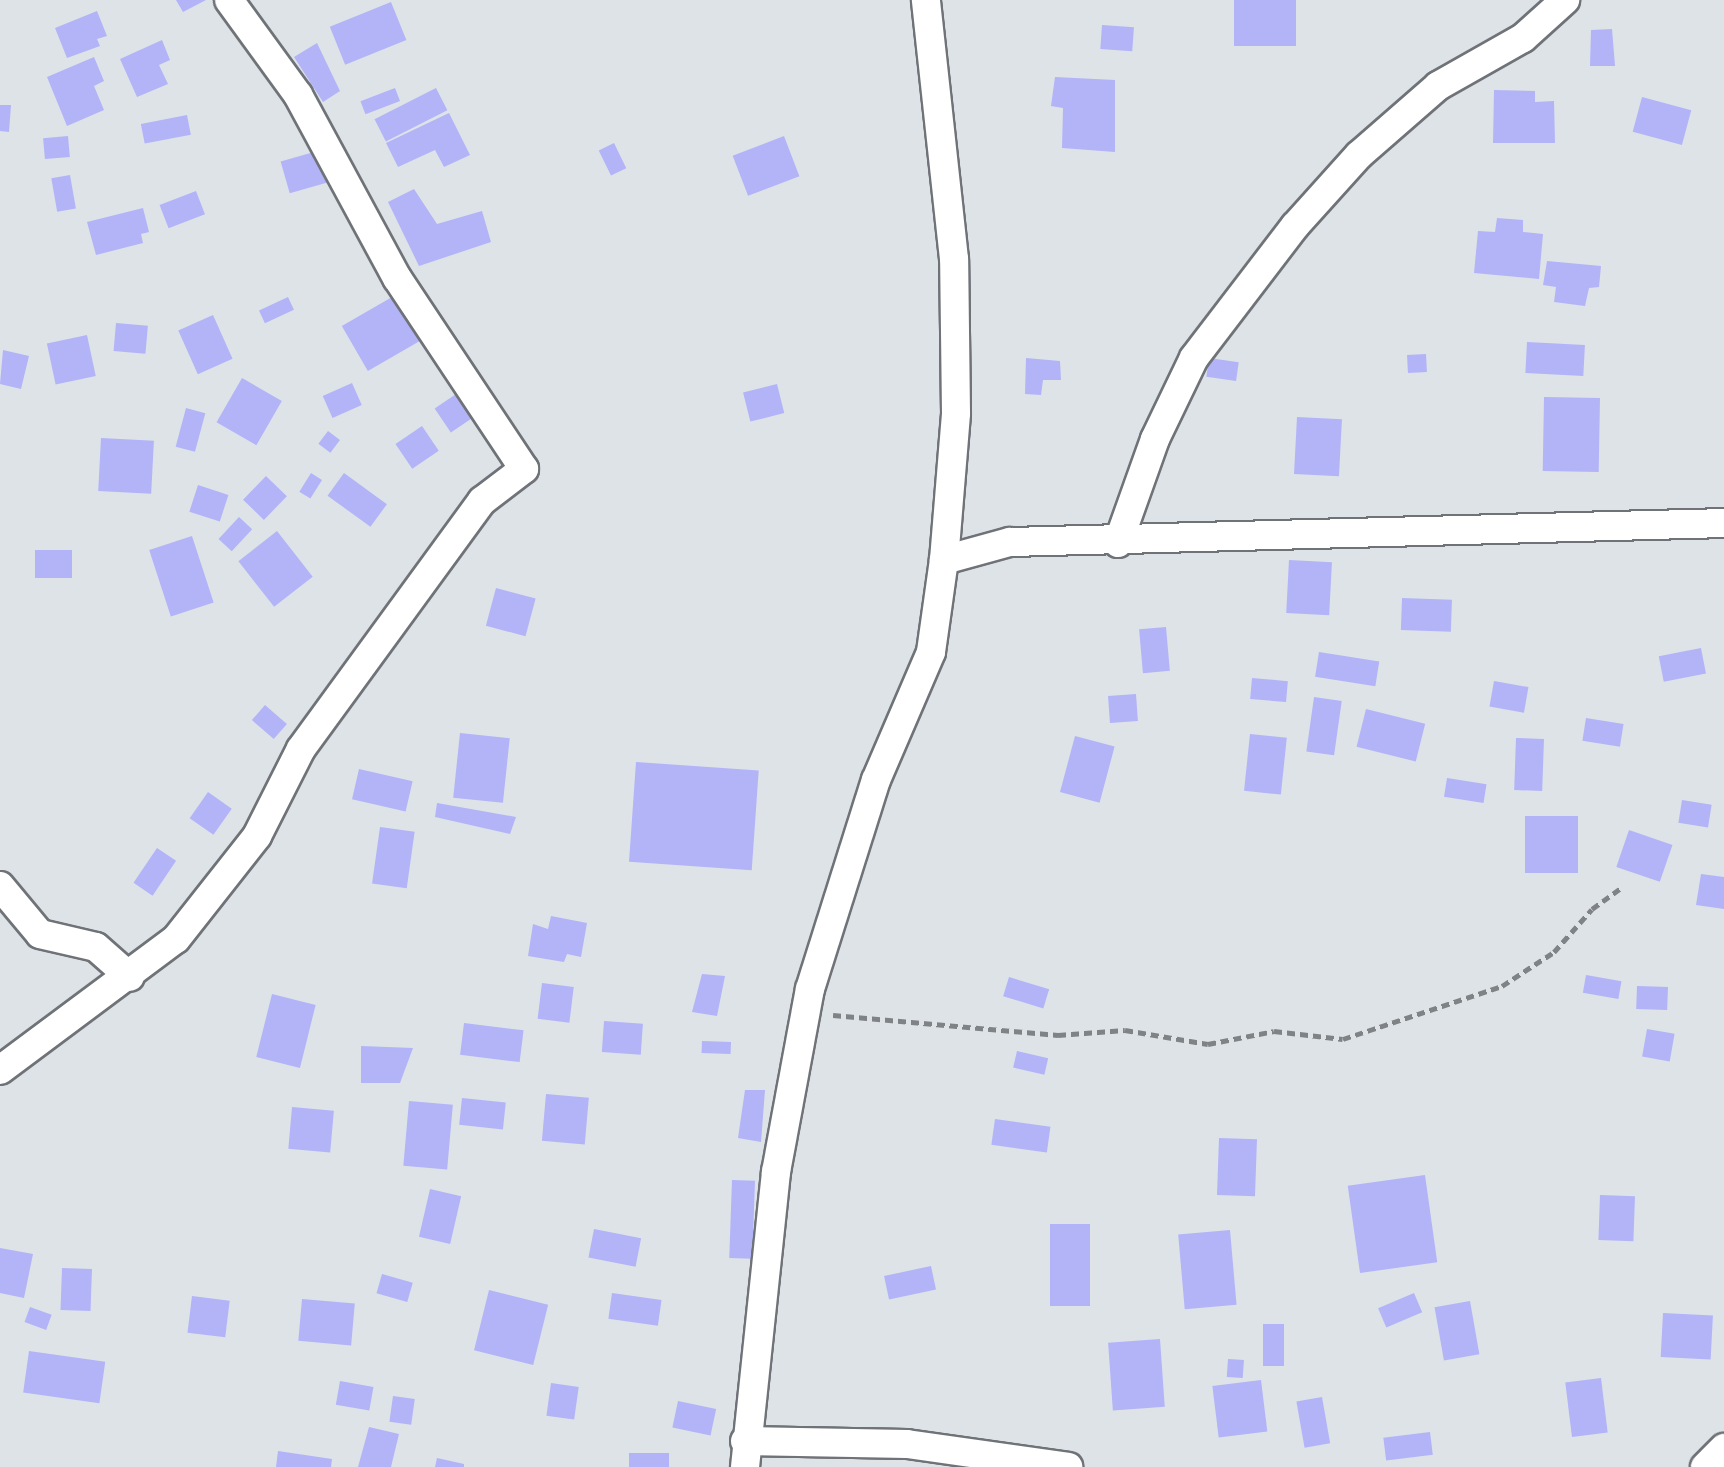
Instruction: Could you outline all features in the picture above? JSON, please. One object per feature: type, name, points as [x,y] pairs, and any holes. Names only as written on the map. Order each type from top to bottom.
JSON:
[{"type":"street","points":[[0,1070],[130,977],[176,939],[257,836],[302,748],[482,501],[524,469],[397,278],[298,94],[229,0]]},
{"type":"street","points":[[926,0],[954,259],[956,412],[944,560],[931,652],[876,780],[806,1009],[776,1172],[745,1454],[907,1444],[1068,1467]]},
{"type":"street","points":[[1118,543],[1155,439],[1194,358],[1295,226],[1359,155],[1438,86],[1523,38],[1565,0]]},
{"type":"street","points":[[944,560],[1010,542],[1118,543],[1368,529],[1724,522]]},
{"type":"street","points":[[0,886],[40,934],[96,947],[130,977]]},
{"type":"street","points":[[1705,1467],[1724,1448]]},
{"type":"path","points":[[806,1009],[926,1027],[1058,1035],[1125,1030],[1208,1044],[1274,1031],[1343,1039],[1502,986],[1554,952],[1622,887]]},
{"type":"building","points":[[176,0],[206,0],[183,12]]},
{"type":"building","points":[[1234,0],[1296,0],[1296,46],[1234,46]]},
{"type":"building","points":[[391,2],[406,40],[345,65],[330,27]]},
{"type":"building","points":[[97,11],[107,36],[97,39],[100,46],[67,58],[55,28]]},
{"type":"building","points":[[1102,25],[1134,27],[1132,51],[1100,49]]},
{"type":"building","points":[[1612,29],[1615,66],[1590,66],[1591,30]]},
{"type":"building","points":[[162,40],[170,60],[159,65],[168,84],[137,97],[120,59]]},
{"type":"building","points":[[317,43],[340,91],[323,102],[294,57]]},
{"type":"building","points":[[94,57],[104,81],[94,86],[104,110],[67,126],[47,77]]},
{"type":"building","points":[[1055,77],[1115,80],[1115,152],[1062,148],[1063,108],[1051,106]]},
{"type":"building","points":[[395,88],[400,101],[365,114],[360,101]]},
{"type":"building","points":[[436,88],[447,110],[386,142],[375,119]]},
{"type":"building","points":[[1494,90],[1535,91],[1535,102],[1554,101],[1555,143],[1493,143]]},
{"type":"building","points":[[1642,97],[1691,110],[1682,145],[1633,132]]},
{"type":"building","points":[[0,105],[11,105],[9,132],[0,131]]},
{"type":"building","points":[[449,113],[470,155],[444,167],[435,150],[398,167],[386,143]]},
{"type":"building","points":[[187,115],[191,135],[145,144],[141,124]]},
{"type":"building","points":[[68,136],[70,157],[45,159],[43,138]]},
{"type":"building","points":[[784,136],[799,176],[748,196],[733,156]]},
{"type":"building","points":[[614,143],[626,168],[611,176],[599,150]]},
{"type":"building","points":[[321,150],[330,182],[290,193],[281,162]]},
{"type":"building","points":[[70,175],[76,208],[57,212],[51,178]]},
{"type":"building","points":[[414,189],[437,224],[482,211],[491,242],[419,266],[388,202]]},
{"type":"building","points":[[196,191],[205,214],[169,228],[160,205]]},
{"type":"building","points":[[143,208],[149,232],[141,234],[143,243],[96,255],[87,222]]},
{"type":"building","points":[[1497,218],[1523,220],[1523,232],[1543,234],[1539,279],[1474,273],[1478,231],[1495,232]]},
{"type":"building","points":[[1547,261],[1601,266],[1599,287],[1589,288],[1585,306],[1554,302],[1556,287],[1543,285]]},
{"type":"building","points":[[399,293],[425,338],[368,371],[342,326]]},
{"type":"building","points":[[288,297],[294,310],[265,323],[259,311]]},
{"type":"building","points":[[213,315],[233,359],[198,374],[178,330]]},
{"type":"building","points":[[116,323],[148,326],[145,354],[114,351]]},
{"type":"building","points":[[87,335],[96,376],[56,385],[47,344]]},
{"type":"building","points":[[1527,342],[1585,345],[1583,376],[1525,373]]},
{"type":"building","points":[[3,350],[29,356],[21,389],[0,384]]},
{"type":"building","points":[[1426,354],[1427,372],[1408,373],[1407,355]]},
{"type":"building","points":[[1026,358],[1060,361],[1061,380],[1043,380],[1041,395],[1025,394]]},
{"type":"building","points":[[1209,358],[1239,362],[1236,381],[1206,377]]},
{"type":"building","points":[[242,378],[282,401],[256,445],[216,422]]},
{"type":"building","points":[[352,383],[362,405],[333,418],[323,396]]},
{"type":"building","points":[[777,384],[784,413],[750,422],[743,392]]},
{"type":"building","points":[[462,390],[478,414],[451,432],[435,408]]},
{"type":"building","points":[[1544,397],[1600,398],[1599,472],[1543,471]]},
{"type":"building","points":[[186,408],[205,413],[195,452],[176,447]]},
{"type":"building","points":[[1297,417],[1342,419],[1339,476],[1294,474]]},
{"type":"building","points":[[422,426],[439,451],[412,469],[395,444]]},
{"type":"building","points":[[328,431],[340,440],[330,453],[318,444]]},
{"type":"building","points":[[101,438],[154,441],[151,494],[98,491]]},
{"type":"building","points":[[311,473],[322,480],[310,499],[299,492]]},
{"type":"building","points":[[344,473],[387,504],[370,527],[328,496]]},
{"type":"building","points":[[266,476],[287,496],[264,520],[243,500]]},
{"type":"building","points":[[198,485],[228,495],[220,522],[189,512]]},
{"type":"building","points":[[239,517],[252,529],[232,551],[219,539]]},
{"type":"building","points":[[277,531],[313,577],[274,607],[238,561]]},
{"type":"building","points":[[192,536],[214,603],[171,616],[149,550]]},
{"type":"building","points":[[35,550],[72,550],[72,578],[35,578]]},
{"type":"building","points":[[1289,560],[1332,562],[1329,615],[1286,613]]},
{"type":"building","points":[[496,588],[536,599],[526,636],[486,626]]},
{"type":"building","points":[[1402,598],[1452,600],[1451,632],[1401,630]]},
{"type":"building","points":[[1166,627],[1170,671],[1143,673],[1139,629]]},
{"type":"building","points":[[1701,648],[1706,674],[1664,682],[1659,656]]},
{"type":"building","points":[[1319,652],[1379,662],[1375,686],[1315,677]]},
{"type":"building","points":[[1252,678],[1288,681],[1286,702],[1250,699]]},
{"type":"building","points":[[1494,681],[1528,687],[1524,713],[1489,707]]},
{"type":"building","points":[[1136,694],[1138,721],[1110,723],[1108,696]]},
{"type":"building","points":[[1314,697],[1342,701],[1334,755],[1306,751]]},
{"type":"building","points":[[265,705],[287,724],[274,739],[252,720]]},
{"type":"building","points":[[1366,709],[1425,724],[1416,762],[1357,747]]},
{"type":"building","points":[[1586,718],[1624,724],[1620,747],[1582,741]]},
{"type":"building","points":[[460,733],[510,738],[503,803],[453,798]]},
{"type":"building","points":[[1250,734],[1287,738],[1281,795],[1244,791]]},
{"type":"building","points":[[1075,736],[1115,747],[1100,803],[1060,792]]},
{"type":"building","points":[[1516,738],[1544,739],[1542,791],[1514,790]]},
{"type":"building","points":[[636,762],[759,771],[752,870],[629,862]]},
{"type":"building","points":[[359,769],[413,781],[406,812],[352,799]]},
{"type":"building","points":[[1447,778],[1487,784],[1484,803],[1444,797]]},
{"type":"building","points":[[208,792],[232,809],[213,835],[190,818]]},
{"type":"building","points":[[1682,800],[1712,805],[1708,827],[1678,823]]},
{"type":"building","points":[[437,803],[516,817],[510,834],[435,817]]},
{"type":"building","points":[[1525,816],[1578,816],[1578,873],[1525,873]]},
{"type":"building","points":[[380,827],[415,832],[407,888],[372,883]]},
{"type":"building","points":[[1629,830],[1672,845],[1660,882],[1616,867]]},
{"type":"building","points":[[157,848],[176,861],[153,896],[134,883]]},
{"type":"building","points":[[1701,874],[1724,877],[1724,909],[1696,905]]},
{"type":"building","points":[[551,916],[587,923],[581,957],[567,954],[564,962],[528,956],[533,924],[548,929]]},
{"type":"building","points":[[702,974],[725,976],[717,1016],[692,1012]]},
{"type":"building","points":[[1586,975],[1621,981],[1618,999],[1583,993]]},
{"type":"building","points":[[1009,977],[1049,989],[1043,1008],[1003,996]]},
{"type":"building","points":[[542,983],[574,987],[569,1023],[538,1019]]},
{"type":"building","points":[[1637,986],[1668,987],[1667,1010],[1636,1009]]},
{"type":"building","points":[[272,994],[316,1005],[300,1068],[256,1057]]},
{"type":"building","points":[[604,1021],[643,1024],[641,1055],[602,1052]]},
{"type":"building","points":[[464,1023],[524,1030],[520,1062],[460,1055]]},
{"type":"building","points":[[1647,1029],[1675,1034],[1670,1061],[1642,1057]]},
{"type":"building","points":[[702,1041],[731,1042],[731,1054],[702,1053]]},
{"type":"building","points":[[361,1046],[413,1048],[400,1083],[361,1083]]},
{"type":"building","points":[[1017,1051],[1048,1058],[1044,1075],[1013,1068]]},
{"type":"building","points":[[745,1090],[765,1090],[761,1142],[738,1138]]},
{"type":"building","points":[[546,1094],[589,1098],[585,1145],[542,1141]]},
{"type":"building","points":[[462,1098],[506,1103],[503,1129],[459,1125]]},
{"type":"building","points":[[409,1101],[453,1105],[447,1170],[403,1166]]},
{"type":"building","points":[[292,1107],[334,1111],[330,1153],[288,1149]]},
{"type":"building","points":[[995,1119],[1050,1127],[1047,1153],[991,1145]]},
{"type":"building","points":[[1219,1138],[1257,1139],[1255,1196],[1217,1195]]},
{"type":"building","points":[[1425,1175],[1437,1262],[1360,1273],[1348,1186]]},
{"type":"building","points":[[732,1180],[755,1181],[752,1259],[729,1258]]},
{"type":"building","points":[[430,1189],[461,1196],[450,1244],[419,1237]]},
{"type":"building","points":[[1600,1195],[1635,1196],[1633,1241],[1598,1240]]},
{"type":"building","points":[[1050,1224],[1090,1224],[1090,1306],[1050,1306]]},
{"type":"building","points":[[594,1229],[641,1238],[636,1267],[588,1257]]},
{"type":"building","points":[[1230,1230],[1237,1305],[1185,1309],[1178,1235]]},
{"type":"building","points":[[0,1248],[33,1254],[24,1298],[0,1293]]},
{"type":"building","points":[[931,1266],[936,1289],[889,1299],[884,1276]]},
{"type":"building","points":[[62,1268],[92,1269],[91,1311],[61,1310]]},
{"type":"building","points":[[382,1274],[413,1283],[407,1302],[376,1293]]},
{"type":"building","points":[[489,1290],[548,1305],[533,1365],[474,1350]]},
{"type":"building","points":[[612,1293],[662,1300],[658,1326],[608,1319]]},
{"type":"building","points":[[1414,1293],[1422,1312],[1386,1328],[1378,1308]]},
{"type":"building","points":[[192,1296],[230,1301],[225,1337],[187,1333]]},
{"type":"building","points":[[302,1299],[355,1304],[351,1345],[298,1341]]},
{"type":"building","points":[[1470,1301],[1479,1354],[1444,1360],[1435,1307]]},
{"type":"building","points":[[30,1307],[52,1315],[46,1330],[25,1322]]},
{"type":"building","points":[[1663,1313],[1713,1316],[1711,1360],[1661,1357]]},
{"type":"building","points":[[1263,1324],[1284,1324],[1284,1366],[1263,1366]]},
{"type":"building","points":[[1160,1339],[1165,1407],[1113,1410],[1108,1343]]},
{"type":"building","points":[[29,1351],[105,1362],[99,1403],[23,1393]]},
{"type":"building","points":[[1228,1359],[1244,1360],[1243,1378],[1227,1377]]},
{"type":"building","points":[[1601,1378],[1608,1433],[1572,1437],[1565,1382]]},
{"type":"building","points":[[1261,1380],[1267,1432],[1219,1438],[1212,1386]]},
{"type":"building","points":[[340,1381],[373,1387],[369,1411],[336,1405]]},
{"type":"building","points":[[551,1383],[579,1387],[574,1420],[546,1416]]},
{"type":"building","points":[[393,1396],[415,1399],[411,1425],[389,1422]]},
{"type":"building","points":[[1322,1397],[1330,1443],[1305,1448],[1296,1402]]},
{"type":"building","points":[[678,1401],[716,1409],[711,1436],[672,1427]]},
{"type":"building","points":[[369,1427],[399,1434],[391,1467],[358,1467]]},
{"type":"building","points":[[1430,1432],[1433,1455],[1386,1461],[1383,1438]]},
{"type":"building","points":[[278,1451],[332,1459],[331,1467],[276,1467]]},
{"type":"building","points":[[629,1453],[669,1453],[669,1467],[629,1467]]},
{"type":"building","points":[[437,1458],[464,1464],[464,1467],[435,1467]]}]
